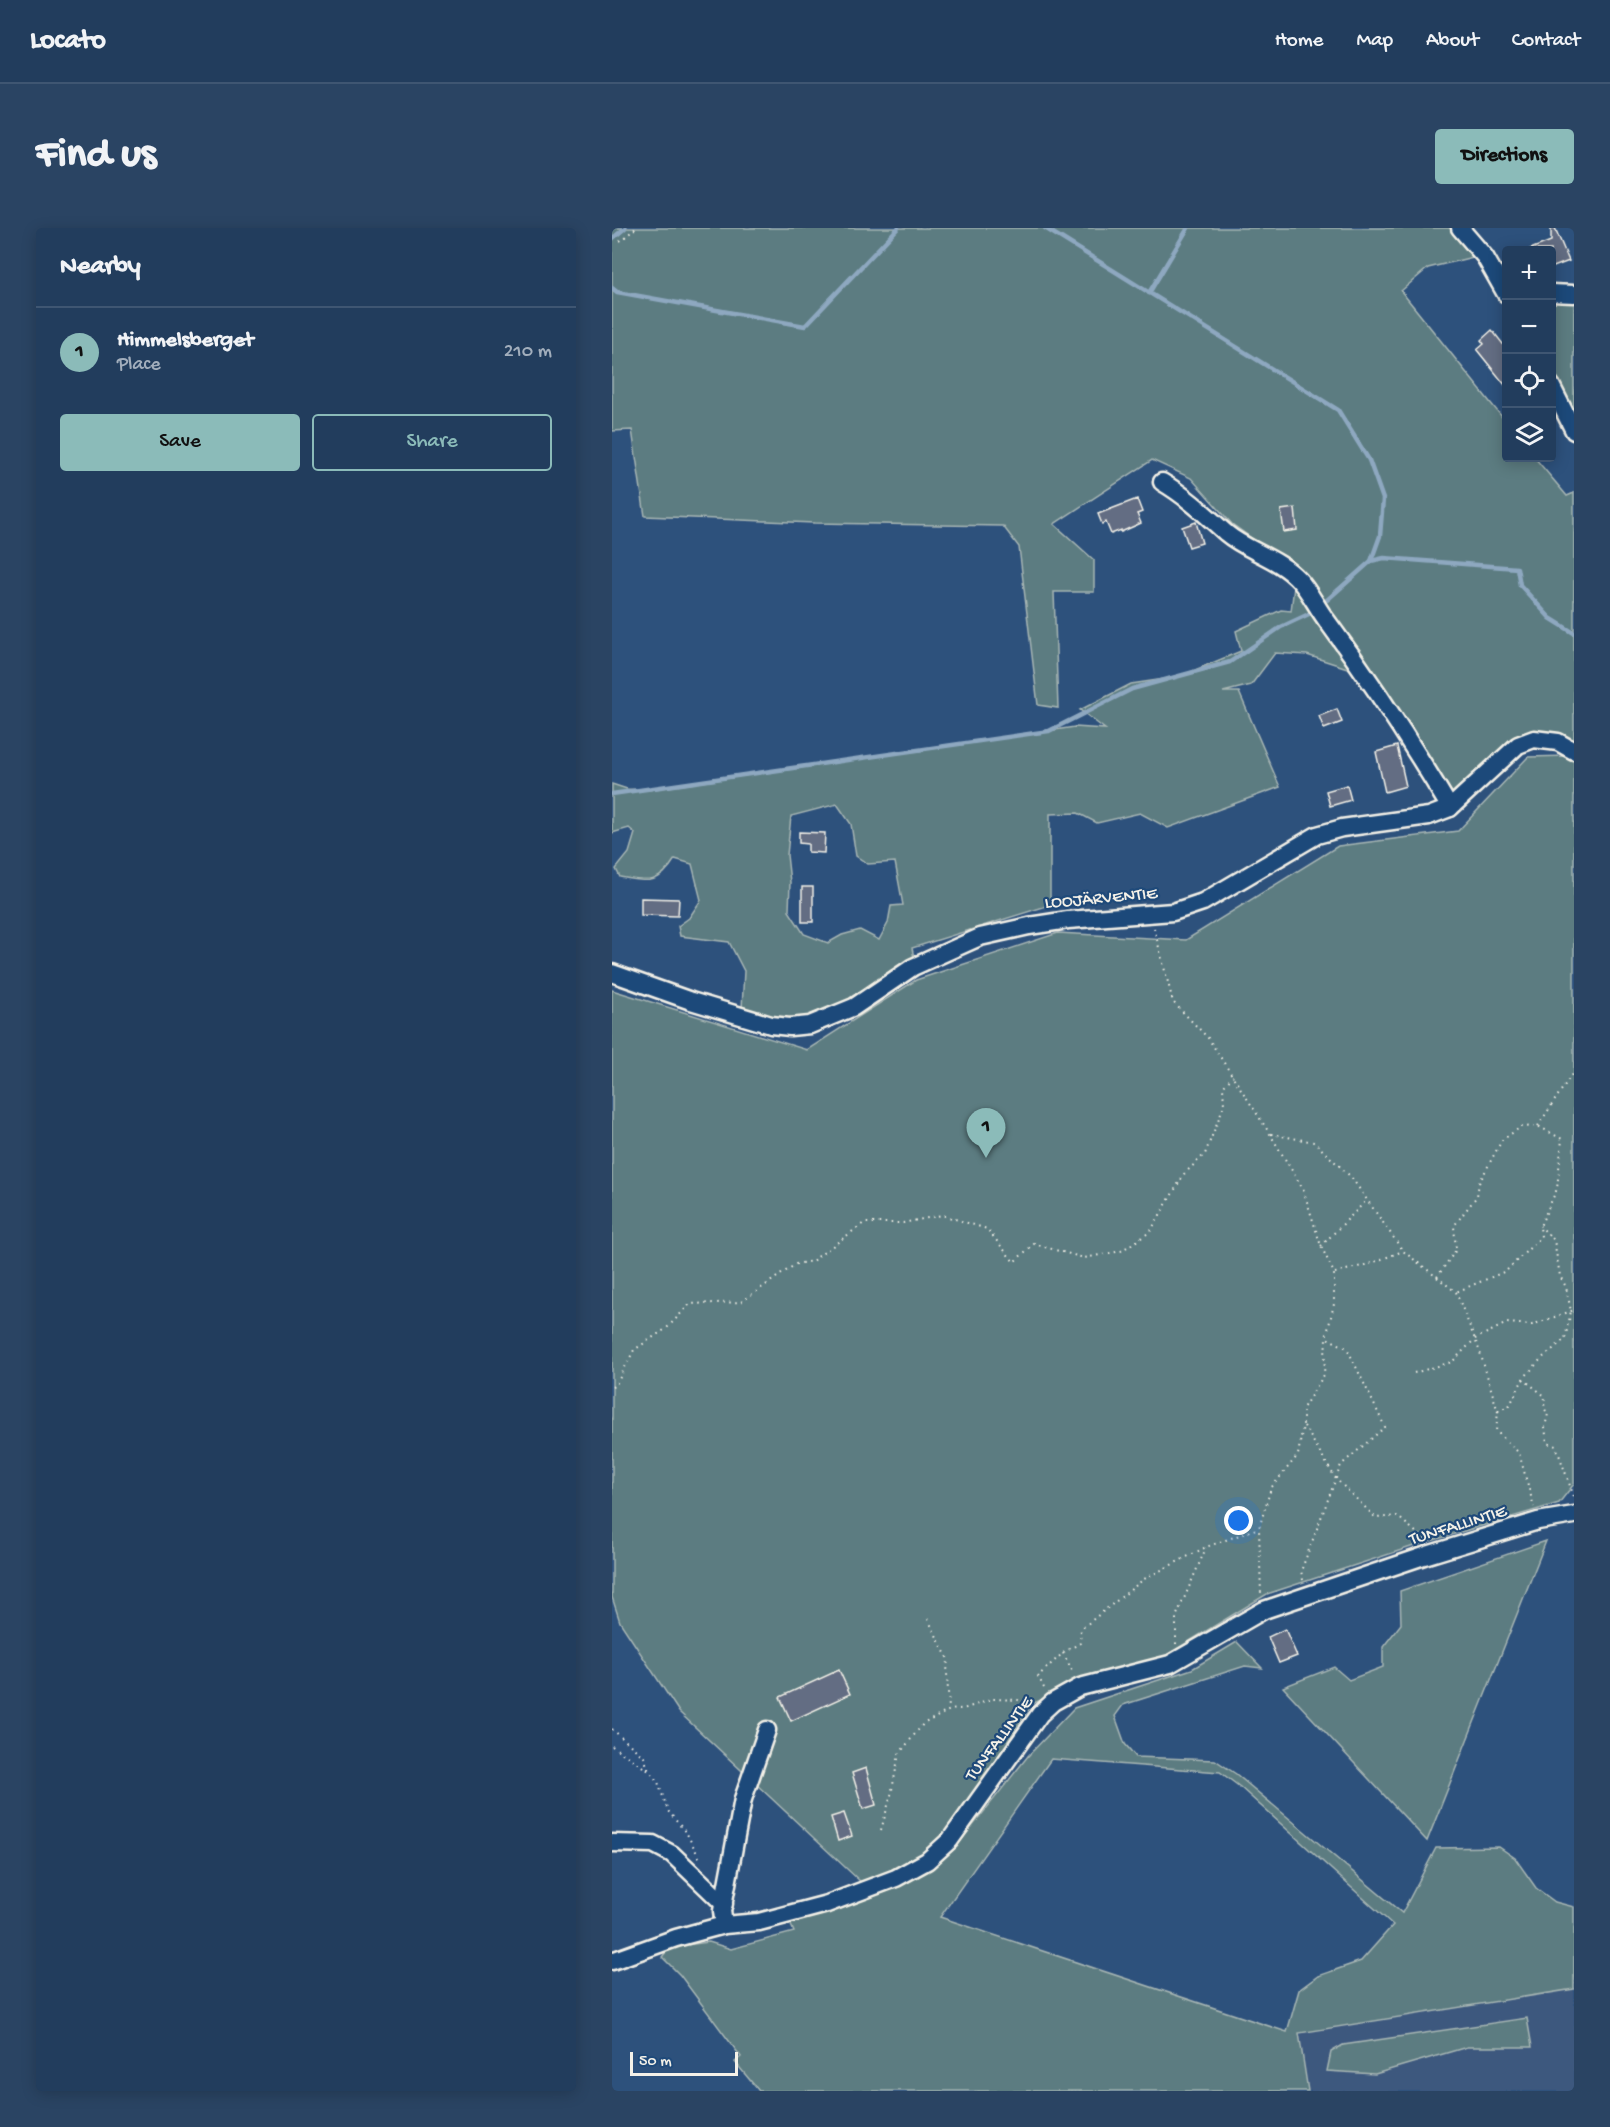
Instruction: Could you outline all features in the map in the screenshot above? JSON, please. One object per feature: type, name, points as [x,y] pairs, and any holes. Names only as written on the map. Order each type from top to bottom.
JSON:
[{"type":"street","points":[[1460,228],[1485,257],[1502,285]]},
{"type":"street","points":[[1556,293],[1574,294]]},
{"type":"street","points":[[1556,395],[1574,432]]},
{"type":"street","points":[[1162,482],[1191,502],[1228,534],[1287,568],[1299,580],[1366,674],[1450,808]]},
{"type":"street","name":"LOOJÄRVENTIE","points":[[612,973],[691,1001],[771,1025],[790,1027],[810,1025],[854,1006],[913,966],[980,937],[1068,920],[1173,912],[1203,902],[1317,835],[1342,828],[1429,816],[1450,808],[1518,745],[1534,740],[1558,742],[1574,751]]},
{"type":"street","name":"TUNFALLINTIE","points":[[612,1961],[676,1938],[724,1925],[759,1922],[827,1904],[896,1878],[927,1861],[950,1840],[1040,1714],[1053,1702],[1080,1687],[1170,1664],[1264,1610],[1307,1594],[1538,1521],[1574,1515]]},
{"type":"street","points":[[724,1925],[722,1911],[743,1799],[767,1730]]},
{"type":"street","points":[[612,1843],[653,1844],[672,1854],[724,1904]]},
{"type":"path","points":[[620,241],[636,228]]},
{"type":"path","points":[[1151,914],[1173,1002],[1208,1038],[1303,1189],[1321,1246],[1334,1273],[1334,1305],[1326,1338],[1324,1375],[1303,1408],[1298,1455],[1270,1488],[1259,1528],[1259,1586],[1264,1610]]},
{"type":"path","points":[[1538,1126],[1574,1071]]},
{"type":"path","points":[[612,1387],[616,1385],[634,1350],[668,1328],[690,1304],[741,1302],[796,1264],[812,1261],[864,1223],[903,1223],[942,1215],[987,1229],[1014,1262],[1034,1244],[1084,1258],[1121,1251],[1150,1232],[1184,1174],[1205,1154],[1224,1105],[1223,1087],[1233,1076]]},
{"type":"path","points":[[1437,1277],[1456,1250],[1454,1226],[1477,1196],[1479,1183],[1502,1140],[1521,1127],[1538,1126],[1562,1139],[1557,1189],[1540,1226],[1541,1237],[1506,1271],[1456,1292]]},
{"type":"path","points":[[1270,1134],[1314,1142],[1351,1177],[1403,1251],[1456,1292],[1475,1338],[1498,1412],[1496,1431],[1519,1452],[1538,1521]]},
{"type":"path","points":[[1321,1246],[1367,1200]]},
{"type":"path","points":[[1498,1412],[1510,1405],[1523,1379],[1541,1359],[1565,1340],[1573,1310],[1560,1276],[1554,1240],[1540,1226]]},
{"type":"path","points":[[1334,1273],[1370,1264],[1403,1251]]},
{"type":"path","points":[[1414,1373],[1452,1362],[1475,1338],[1507,1323],[1532,1325],[1573,1310]]},
{"type":"path","points":[[1307,1594],[1301,1571],[1341,1465],[1385,1427],[1347,1348],[1326,1338]]},
{"type":"path","points":[[1523,1379],[1545,1395],[1544,1408],[1548,1414],[1545,1427],[1547,1443],[1556,1446],[1574,1497]]},
{"type":"path","points":[[1303,1425],[1336,1479],[1376,1518],[1397,1515],[1424,1539],[1424,1556]]},
{"type":"path","points":[[1053,1702],[1038,1676],[1063,1653],[1080,1643],[1081,1629],[1144,1579],[1206,1547],[1259,1528]]},
{"type":"path","points":[[1170,1664],[1177,1639],[1176,1617],[1206,1547]]},
{"type":"path","points":[[928,1618],[948,1659],[946,1673],[950,1710]]},
{"type":"path","points":[[1063,1653],[1080,1687]]},
{"type":"path","points":[[881,1830],[899,1754],[923,1724],[950,1710],[966,1708],[993,1699],[1018,1700],[1040,1714]]},
{"type":"path","points":[[612,1729],[644,1757],[649,1771]]},
{"type":"path","points":[[612,1746],[649,1771],[658,1782],[668,1811],[687,1834],[703,1864]]},
{"type":"shaded area","points":[[1574,1989],[1574,2091],[1308,2091],[1299,2033]]},
{"type":"green space","points":[[612,228],[1453,228],[1477,256],[1428,268],[1401,291],[1502,417],[1502,462],[1538,462],[1567,496],[1574,493],[1574,751],[1534,739],[1450,808],[1366,674],[1307,655],[1275,653],[1251,685],[1223,692],[1239,692],[1280,787],[1168,828],[1140,813],[1097,823],[1078,813],[1050,814],[1050,905],[912,948],[914,958],[849,999],[812,1018],[778,1018],[742,1009],[744,971],[729,942],[680,936],[678,926],[689,918],[701,900],[692,864],[675,859],[664,873],[652,880],[620,877],[616,869],[629,853],[635,833],[629,828],[612,833],[612,784],[627,789],[648,790],[1075,727],[1105,729],[1080,710],[1131,684],[1178,677],[1241,651],[1236,631],[1281,610],[1291,611],[1296,570],[1232,524],[1191,478],[1152,460],[1054,524],[1094,560],[1094,592],[1054,592],[1058,708],[1038,705],[1019,547],[1003,526],[814,523],[645,516],[632,430],[612,431]],"holes":[[[837,804],[851,824],[856,856],[868,864],[895,862],[903,905],[891,906],[888,923],[879,940],[860,930],[842,935],[828,943],[804,934],[789,911],[790,882],[787,855],[791,816]]]},
{"type":"green space","points":[[1556,293],[1574,294],[1574,422],[1556,392]]},
{"type":"green space","points":[[1569,756],[1574,760],[1574,1484],[1559,1503],[1417,1545],[1267,1594],[1165,1656],[1068,1687],[1032,1704],[942,1843],[893,1872],[862,1883],[679,1712],[620,1622],[612,1597],[612,990],[807,1050],[916,980],[1058,933],[1186,940],[1338,846],[1458,831],[1528,757]]},
{"type":"green space","points":[[1546,1541],[1427,1841],[1283,1687],[1334,1667],[1349,1680],[1383,1667],[1383,1647],[1401,1624],[1400,1591]]},
{"type":"green space","points":[[1237,1642],[1262,1668],[1245,1666],[1123,1705],[1115,1716],[1125,1744],[1136,1757],[1215,1760],[1236,1774],[1402,1913],[1436,1848],[1499,1847],[1515,1858],[1536,1888],[1555,1902],[1574,1907],[1574,1989],[1299,2033],[1308,2091],[759,2091],[735,2062],[741,2057],[680,1975],[662,1957],[670,1947],[709,1942],[731,1949],[794,1932],[790,1923],[877,1894],[941,1861],[956,1847],[1028,1756],[1074,1708],[1192,1669]],"holes":[[[1051,1759],[1220,1772],[1240,1787],[1393,1925],[1361,1961],[1318,1976],[1299,1990],[1287,2032],[940,1917]]]},
{"type":"green space","points":[[1527,2018],[1532,2047],[1467,2047],[1375,2074],[1327,2071],[1331,2052],[1343,2045]]},
{"type":"building","points":[[1551,228],[1555,228],[1569,261],[1556,266],[1556,246],[1538,246],[1551,241]]},
{"type":"building","points":[[1492,330],[1502,343],[1502,381],[1477,350],[1484,344],[1481,340]]},
{"type":"building","points":[[1137,499],[1142,512],[1137,514],[1141,523],[1111,534],[1106,522],[1102,524],[1098,514]]},
{"type":"building","points":[[1295,508],[1297,530],[1284,532],[1281,510]]},
{"type":"building","points":[[1196,522],[1202,543],[1189,547],[1182,527]]},
{"type":"building","points":[[1337,709],[1342,722],[1324,729],[1319,716]]},
{"type":"building","points":[[1397,746],[1406,786],[1385,792],[1376,752]]},
{"type":"building","points":[[1347,785],[1351,800],[1330,806],[1326,791]]},
{"type":"building","points":[[799,832],[825,833],[824,853],[808,852],[808,844],[799,843]]},
{"type":"building","points":[[802,887],[813,887],[813,922],[802,922]]},
{"type":"building","points":[[641,898],[679,899],[678,916],[641,915]]},
{"type":"building","points":[[1285,1629],[1297,1656],[1279,1663],[1268,1637]]},
{"type":"building","points":[[839,1670],[850,1694],[791,1721],[780,1697]]},
{"type":"building","points":[[866,1768],[876,1805],[863,1809],[852,1773]]},
{"type":"building","points":[[844,1813],[852,1836],[838,1841],[831,1817]]},
{"type":"waterway","points":[[612,239],[625,228]]},
{"type":"waterway","points":[[612,288],[617,292],[805,326],[898,228]]},
{"type":"waterway","points":[[1045,228],[1338,410],[1369,460],[1383,499],[1380,536],[1371,561],[1327,600]]},
{"type":"waterway","points":[[1149,293],[1188,228]]},
{"type":"waterway","points":[[1371,561],[1384,558],[1517,568],[1520,585],[1550,618],[1574,633]]},
{"type":"waterway","points":[[612,794],[1049,731],[1132,689],[1230,662],[1281,627],[1311,613]]},
{"type":"place","name":"Himmelsberget","points":[[986,1158]]}]
